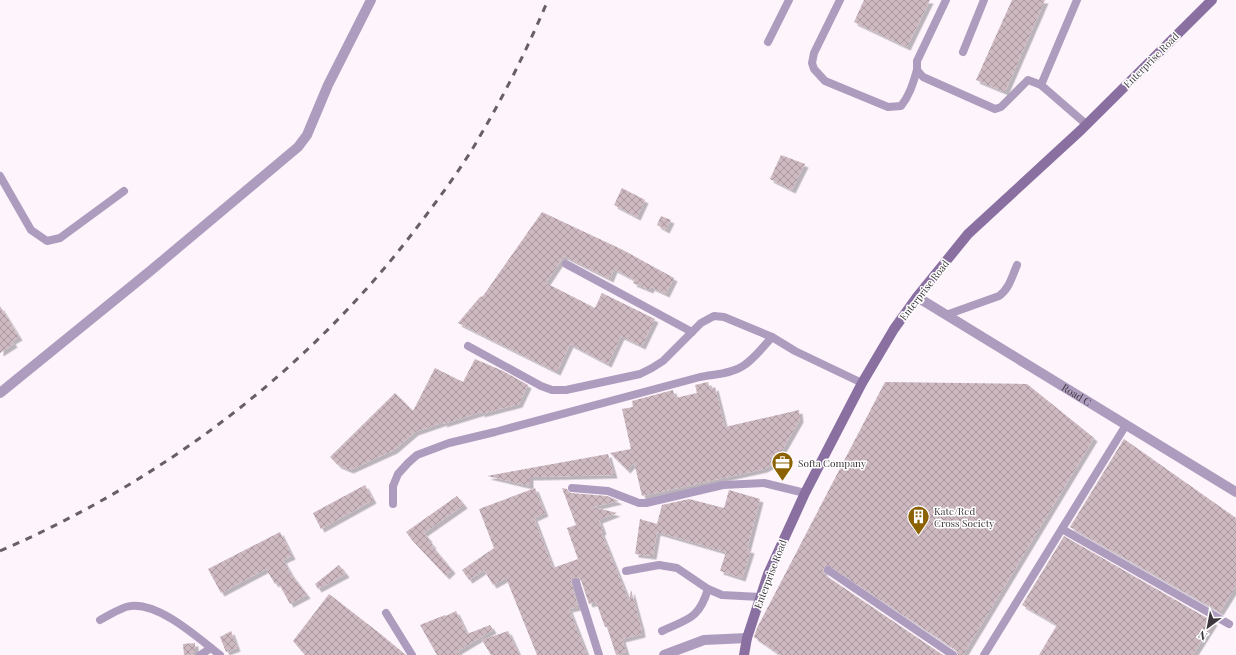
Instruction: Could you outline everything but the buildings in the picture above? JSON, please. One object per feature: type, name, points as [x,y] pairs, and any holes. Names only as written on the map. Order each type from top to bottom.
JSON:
[{"type":"main road","name":"Enterprise Road","points":[[744,655],[746,638],[768,574],[805,492],[862,383],[894,330],[968,234],[1086,124],[1212,0]]},
{"type":"street","points":[[0,394],[298,148],[307,135],[328,85],[371,0]]},
{"type":"street","name":"Road C","points":[[918,297],[1236,492]]},
{"type":"street","points":[[664,655],[704,640],[746,638]]},
{"type":"lane","points":[[768,42],[789,0]]},
{"type":"lane","points":[[840,0],[814,54],[812,63],[814,69],[825,81],[888,107],[902,106],[907,99],[912,89],[917,70],[917,61],[946,0]]},
{"type":"lane","points":[[963,52],[984,0]]},
{"type":"lane","points":[[1041,85],[1077,0]]},
{"type":"lane","points":[[917,70],[922,77],[995,109],[1001,107],[1028,80],[1041,85],[1086,124]]},
{"type":"lane","points":[[0,176],[31,230],[47,241],[60,238],[124,191]]},
{"type":"lane","points":[[566,264],[692,332]]},
{"type":"lane","points":[[946,315],[998,296],[1004,292],[1008,288],[1017,265]]},
{"type":"lane","points":[[468,346],[541,386],[552,390],[566,390],[640,374],[663,361],[701,323],[714,316],[724,317],[772,337],[795,351],[862,383]]},
{"type":"lane","points":[[393,504],[393,486],[398,474],[417,455],[449,443],[700,377],[733,371],[743,366],[772,337]]},
{"type":"lane","points":[[984,655],[1126,425]]},
{"type":"lane","points":[[572,488],[608,491],[639,503],[646,503],[723,485],[764,483],[805,492]]},
{"type":"lane","points":[[1062,529],[1229,624]]},
{"type":"lane","points":[[626,571],[659,565],[677,568],[708,589],[722,595],[760,598]]},
{"type":"lane","points":[[828,570],[953,655]]},
{"type":"lane","points":[[576,582],[599,655]]},
{"type":"lane","points":[[662,631],[692,618],[704,601],[708,589]]},
{"type":"lane","points":[[100,620],[129,606],[145,606],[176,621],[220,655]]},
{"type":"lane","points":[[386,613],[412,655]]},
{"type":"lane","points":[[200,655],[211,648]]},
{"type":"railway","points":[[0,551],[61,522],[121,490],[178,453],[232,414],[284,371],[333,324],[379,275],[421,222],[459,169],[480,136],[508,86],[548,0]]},
{"type":"place","name":"Softa Company","points":[[782,482]]},
{"type":"place","name":"Kate/Red Cross Society","points":[[919,536]]}]
